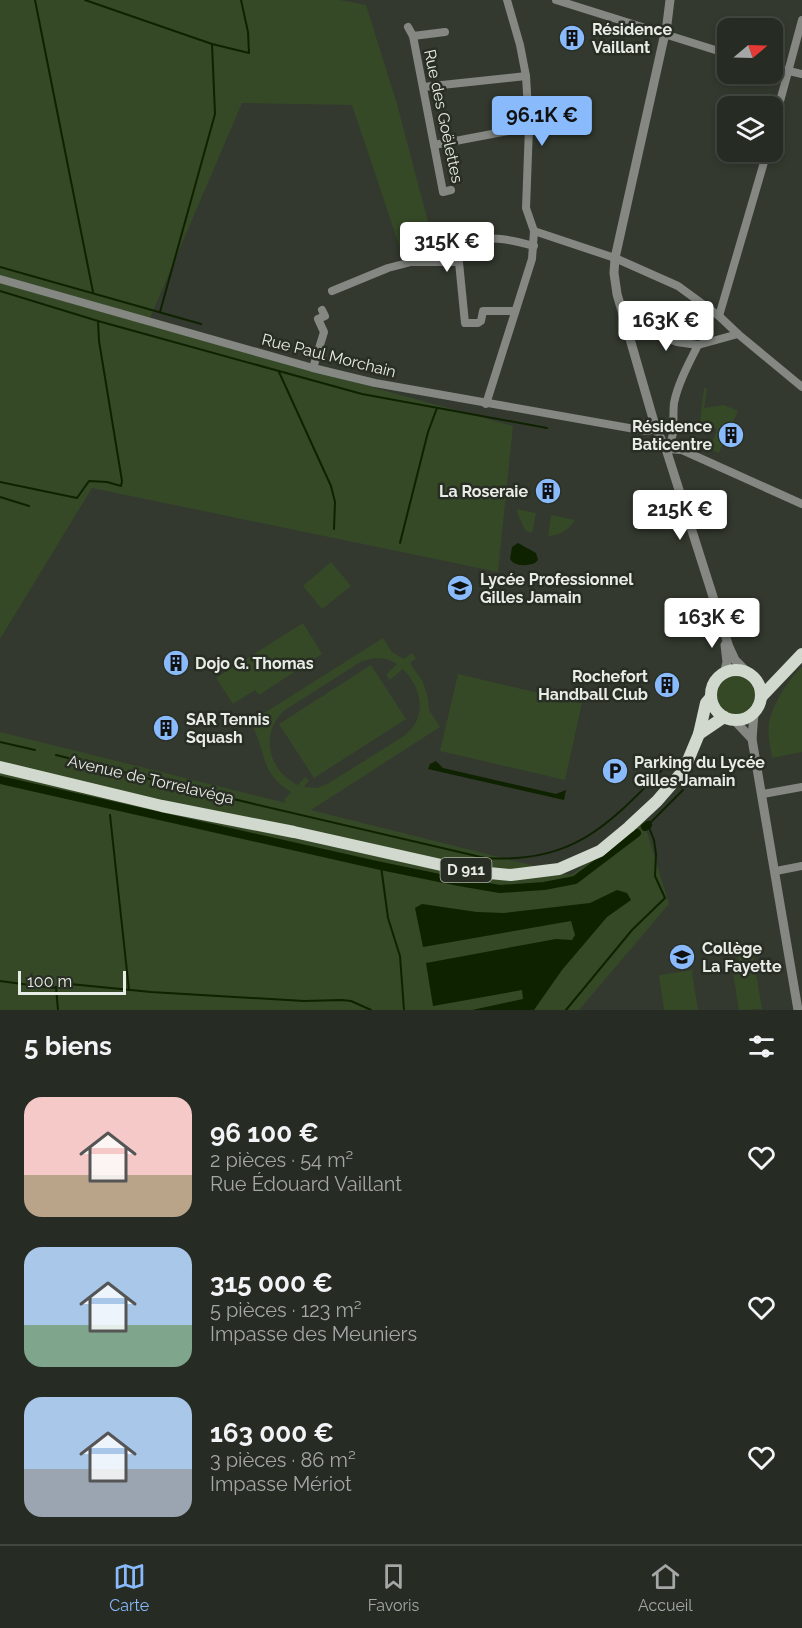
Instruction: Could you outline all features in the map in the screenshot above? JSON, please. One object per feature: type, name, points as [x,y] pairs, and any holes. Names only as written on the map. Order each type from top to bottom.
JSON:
[{"type":"main road","points":[[792,663],[774,674],[751,676],[738,671],[724,674],[716,680],[711,697],[718,712],[729,719],[741,720],[754,713],[761,697],[802,654]]},
{"type":"main road","points":[[751,676],[758,684],[761,697]]},
{"type":"main road","name":"Avenue de Torrelavéga","points":[[0,767],[162,806],[294,832],[468,871],[511,875],[559,869],[600,851],[657,801],[684,770],[699,734],[706,703],[711,697]]},
{"type":"main road","points":[[699,734],[729,719]]},
{"type":"main road","name":"Avenue de Torrelavéga","points":[[0,762],[213,810],[294,832]]},
{"type":"street","points":[[486,404],[534,246],[534,231],[526,208],[529,127],[526,76],[507,0]]},
{"type":"street","points":[[556,0],[717,51]]},
{"type":"street","points":[[670,0],[615,258],[614,273],[617,294],[656,429],[666,449],[721,625],[735,660],[751,676]]},
{"type":"street","points":[[782,96],[802,20]]},
{"type":"street","points":[[408,27],[414,36]]},
{"type":"street","name":"Rue des Goëlettes","points":[[445,32],[414,36],[443,192],[451,190]]},
{"type":"street","points":[[783,70],[802,74]]},
{"type":"street","points":[[423,87],[526,76]]},
{"type":"street","points":[[434,145],[529,127]]},
{"type":"street","points":[[720,316],[764,162]]},
{"type":"street","points":[[534,231],[615,258],[678,286],[720,316],[738,334],[802,387]]},
{"type":"street","points":[[515,311],[483,311],[481,321],[465,323],[458,252],[478,240],[501,238],[534,246]]},
{"type":"street","points":[[332,291],[388,268],[411,262],[459,262]]},
{"type":"street","name":"Rue Paul Morchain","points":[[0,279],[313,368],[375,383],[646,431],[656,429]]},
{"type":"street","points":[[313,368],[324,332],[318,319],[325,316],[322,310]]},
{"type":"street","points":[[642,328],[677,342],[698,345],[738,334]]},
{"type":"street","points":[[666,449],[672,443],[674,403],[682,378],[698,345]]},
{"type":"street","points":[[666,449],[682,450],[802,504]]},
{"type":"street","points":[[721,625],[727,662],[724,674]]},
{"type":"street","points":[[754,713],[752,738],[798,1010]]},
{"type":"street","points":[[729,719],[752,738]]},
{"type":"street","points":[[763,794],[802,787]]},
{"type":"street","points":[[776,871],[802,866]]},
{"type":"shaded area","points":[[0,0],[340,0],[366,5],[397,104],[428,222],[402,254],[352,105],[242,103],[147,325],[513,426],[498,572],[92,488],[0,639]]},
{"type":"shaded area","points":[[704,388],[707,389],[704,408],[724,405],[738,411],[719,453],[710,449],[717,429],[700,423]]},
{"type":"shaded area","points":[[517,509],[536,513],[532,533],[525,530]]},
{"type":"shaded area","points":[[551,515],[575,520],[564,531],[548,536]]},
{"type":"shaded area","points":[[518,543],[536,553],[538,560],[535,563],[518,565],[512,562],[510,559],[512,547]]},
{"type":"shaded area","points":[[331,562],[351,586],[322,609],[303,586]]},
{"type":"shaded area","points":[[303,623],[322,654],[259,695],[255,690],[233,704],[216,678]]},
{"type":"shaded area","points":[[383,638],[392,652],[404,659],[412,653],[416,658],[410,663],[423,682],[429,710],[440,727],[311,810],[571,875],[644,822],[669,904],[579,1010],[0,1010],[0,732],[286,803],[284,800],[291,792],[280,784],[268,768],[250,722]],"holes":[[[375,658],[387,659],[397,664],[386,675],[390,680],[403,669],[415,685],[420,703],[417,721],[412,729],[329,783],[317,788],[304,787],[309,780],[305,777],[298,785],[288,779],[274,761],[270,750],[272,729],[277,719],[285,710],[362,661]]]},
{"type":"shaded area","points":[[371,665],[406,719],[314,778],[279,724]]},
{"type":"shaded area","points":[[802,667],[802,752],[772,758],[768,733],[770,717],[781,693]]},
{"type":"shaded area","points":[[458,674],[582,703],[565,780],[440,751]]},
{"type":"shaded area","points":[[736,675],[744,676],[751,681],[756,688],[756,704],[751,711],[744,716],[736,717],[728,716],[721,711],[716,704],[715,696],[716,688],[721,681],[728,676]]},
{"type":"shaded area","points":[[436,761],[443,768],[556,794],[566,790],[564,800],[428,769],[430,764]]},
{"type":"shaded area","points":[[617,890],[627,893],[631,900],[607,917],[562,970],[534,1010],[472,1010],[523,999],[522,990],[433,1006],[426,963],[556,939],[572,940],[575,935],[571,921],[423,947],[415,908],[422,904],[477,912],[504,913],[590,903]]},
{"type":"shaded area","points":[[752,948],[762,1009],[739,1010],[733,973],[736,972],[735,966],[739,961],[737,951]]},
{"type":"shaded area","points":[[694,970],[692,973],[698,1010],[664,1010],[659,975]]},
{"type":"waterway","points":[[35,0],[93,292]]},
{"type":"waterway","points":[[85,0],[212,44],[249,53],[248,32],[241,0]]},
{"type":"waterway","points":[[160,312],[215,114],[212,44]]},
{"type":"waterway","points":[[0,267],[201,324]]},
{"type":"waterway","points":[[0,291],[98,321],[362,394],[547,428]]},
{"type":"waterway","points":[[0,482],[77,498],[89,481],[121,486],[98,321]]},
{"type":"waterway","points":[[279,372],[331,486],[335,502],[334,529]]},
{"type":"waterway","points":[[400,543],[428,432],[437,408]]},
{"type":"waterway","points":[[0,497],[29,506]]},
{"type":"waterway","points":[[0,742],[35,750]]},
{"type":"waterway","points":[[56,755],[485,858],[517,858],[544,854],[568,846],[609,821],[669,763]]},
{"type":"waterway","points":[[0,780],[381,866],[500,889],[544,886],[575,880],[637,833]]},
{"type":"waterway","points":[[566,1010],[632,930],[665,898],[655,876],[656,854],[648,825],[683,790]]},
{"type":"waterway","points":[[110,815],[129,990]]},
{"type":"waterway","points":[[381,866],[388,918],[400,956],[404,1010]]},
{"type":"waterway","points":[[0,981],[52,988],[70,984],[151,992],[304,1001],[342,1000],[351,1001],[371,1010]]},
{"type":"waterway","points":[[56,987],[58,1010]]},
{"type":"place","name":"Résidence Vaillant","points":[[572,38]]},
{"type":"place","name":"Résidence Baticentre","points":[[731,435]]},
{"type":"place","name":"La Roseraie","points":[[548,491]]},
{"type":"place","name":"Lycée Professionnel Gilles Jamain","points":[[460,588]]},
{"type":"place","name":"Dojo G. Thomas","points":[[176,663]]},
{"type":"place","name":"Rochefort Handball Club","points":[[667,685]]},
{"type":"place","name":"SAR Tennis Squash","points":[[166,728]]},
{"type":"place","name":"Parking du Lycée Gilles Jamain","points":[[615,771]]},
{"type":"place","name":"Collège La Fayette","points":[[682,957]]}]
